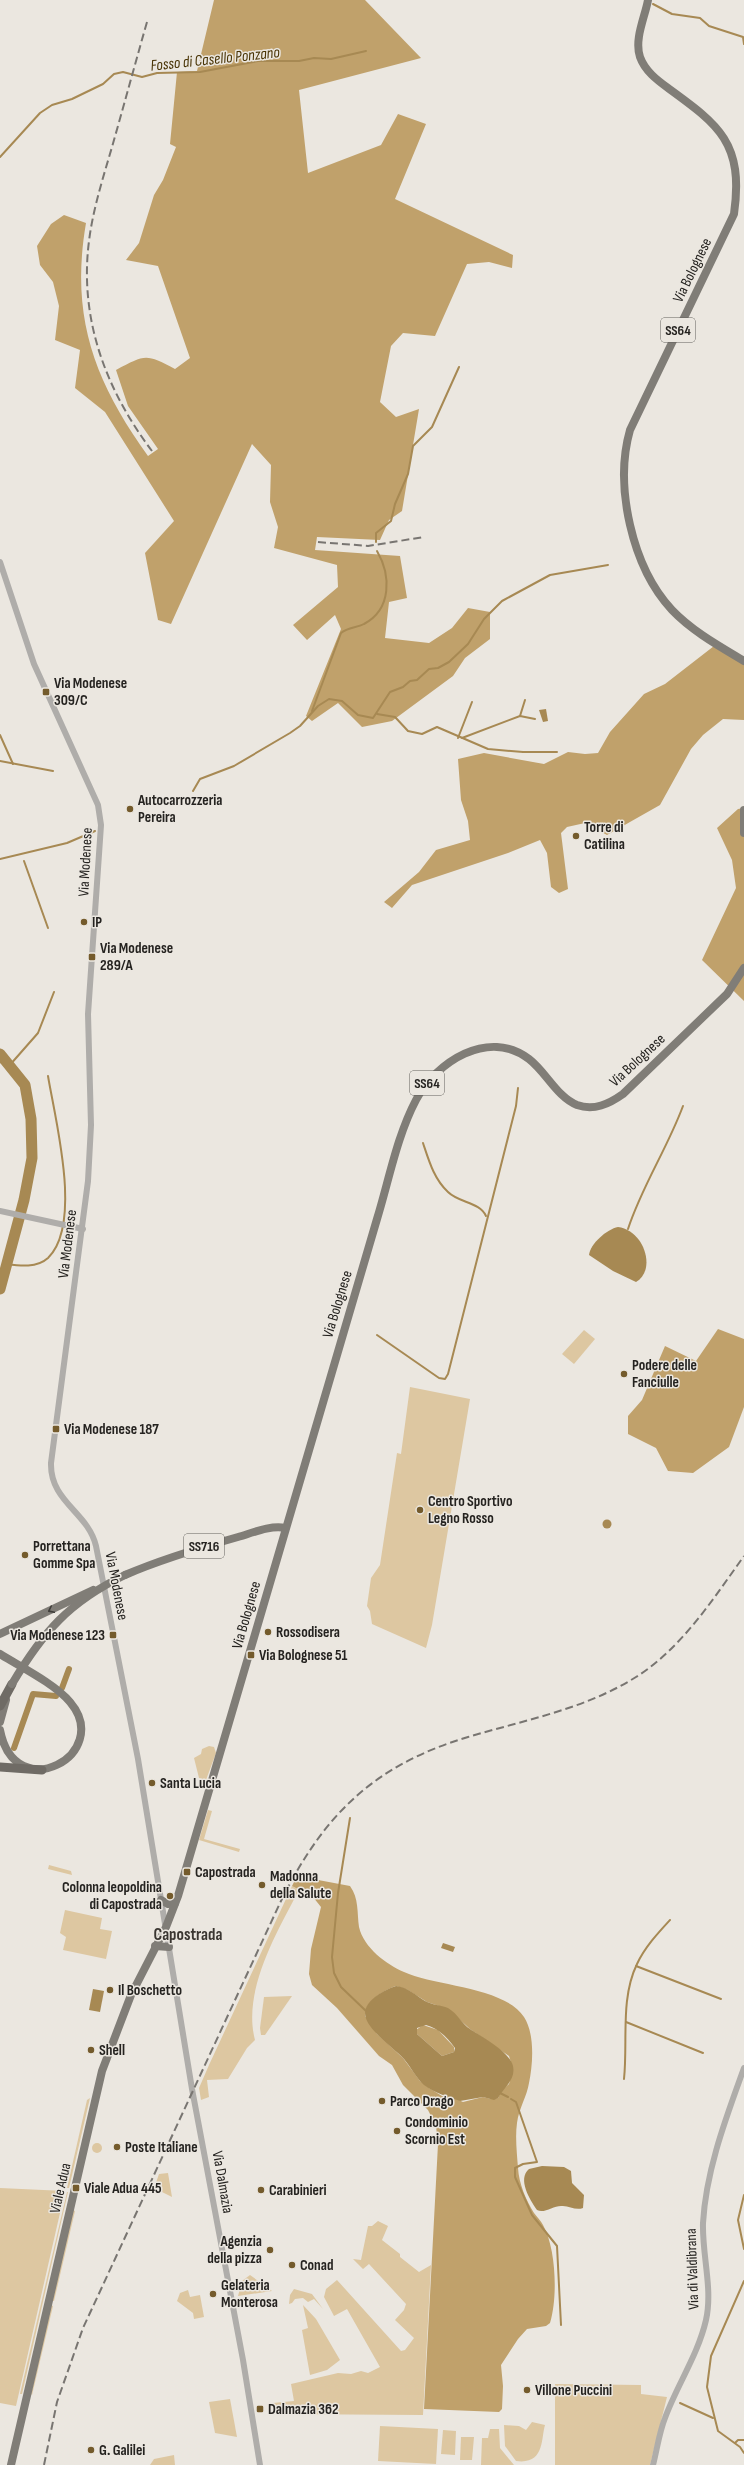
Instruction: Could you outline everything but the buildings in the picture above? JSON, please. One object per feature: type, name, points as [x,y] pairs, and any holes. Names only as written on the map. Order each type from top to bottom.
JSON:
[{"type":"highway","name":"SS716","points":[[0,1706],[12,1684]]},
{"type":"highway","points":[[0,1767],[42,1770]]},
{"type":"main road","points":[[648,0],[639,44],[640,57],[647,69],[725,130],[737,145]]},
{"type":"main road","name":"Via Bolognese","points":[[744,165],[742,185],[737,206],[630,430],[623,474],[626,504],[638,551],[655,587],[665,602],[687,624],[744,661]]},
{"type":"main road","points":[[744,810],[744,833]]},
{"type":"main road","name":"Via Bolognese","points":[[166,1927],[175,1903],[285,1528],[407,1122],[421,1091],[435,1073],[451,1060],[474,1050],[491,1048],[510,1050],[523,1055],[533,1062],[570,1100],[585,1107],[602,1105],[622,1094],[705,1016],[735,984],[744,968]]},
{"type":"main road","name":"SS716","points":[[12,1684],[34,1650],[59,1620],[81,1599],[98,1588],[125,1575],[185,1551],[277,1527],[285,1528]]},
{"type":"main road","points":[[0,1634],[98,1588]]},
{"type":"main road","points":[[0,1654],[64,1696],[74,1706],[79,1718],[80,1737],[74,1753],[58,1766],[42,1770],[24,1766],[12,1758],[3,1743],[0,1730]]},
{"type":"main road","points":[[0,1722],[12,1684]]},
{"type":"main road","points":[[161,1900],[168,1904],[175,1903]]},
{"type":"main road","name":"Viale Adua","points":[[11,2465],[100,2075],[125,2009],[155,1946],[166,1927]]},
{"type":"main road","points":[[155,1946],[169,1947]]},
{"type":"street","name":"Via Modenese","points":[[0,562],[34,664],[98,805],[100,814],[100,839],[88,1014],[91,1125],[88,1181],[51,1473],[56,1490],[91,1532],[96,1543],[133,1729],[166,1927]]},
{"type":"street","points":[[0,1211],[82,1229]]},
{"type":"street","name":"Via Dalmazia","points":[[166,1927],[222,2254],[243,2360],[260,2465]]},
{"type":"street","name":"Via di Valdibrana","points":[[653,2465],[664,2418],[694,2353],[706,2319],[708,2300],[703,2240],[704,2216],[715,2154],[744,2068]]},
{"type":"shaded area","points":[[214,0],[365,0],[421,58],[299,90],[308,173],[381,145],[398,114],[426,124],[395,199],[513,255],[512,268],[489,262],[467,264],[435,336],[403,333],[391,346],[380,402],[396,417],[419,409],[402,511],[389,520],[380,540],[317,537],[315,550],[400,556],[407,598],[389,602],[385,638],[429,643],[452,628],[468,608],[490,612],[490,639],[465,658],[453,676],[392,721],[362,727],[338,703],[312,721],[306,716],[341,629],[335,615],[307,640],[293,625],[338,587],[337,565],[274,548],[278,527],[270,502],[271,465],[252,444],[171,624],[158,620],[145,553],[174,521],[105,412],[75,388],[80,350],[55,340],[59,306],[53,282],[40,265],[37,246],[51,224],[64,215],[86,223],[82,257],[81,288],[84,318],[100,374],[113,401],[148,456],[158,449],[128,406],[116,370],[133,361],[145,358],[157,360],[175,369],[190,358],[158,266],[126,260],[139,243],[154,195],[163,180],[176,147],[170,144],[177,72],[197,71]]},
{"type":"shaded area","points":[[714,646],[744,664],[744,720],[723,719],[703,735],[691,749],[660,805],[607,835],[585,823],[567,827],[561,833],[568,889],[559,893],[551,887],[547,853],[540,840],[508,853],[412,885],[392,908],[384,902],[419,872],[436,850],[470,840],[468,821],[461,800],[458,759],[484,753],[544,764],[568,752],[585,754],[598,753],[610,732],[644,694],[665,684]]},
{"type":"shaded area","points":[[546,709],[548,721],[543,722],[539,710]]},
{"type":"shaded area","points":[[744,808],[744,1001],[702,960],[736,888],[732,860],[717,828],[738,809]]},
{"type":"shaded area","points":[[618,1227],[635,1235],[645,1251],[646,1269],[636,1282],[613,1271],[589,1255],[592,1246],[604,1234]]},
{"type":"shaded area","points":[[718,1329],[744,1339],[744,1407],[729,1447],[693,1473],[668,1471],[656,1448],[628,1434],[628,1416],[642,1400],[665,1346],[696,1361]]},
{"type":"shaded area","points":[[584,1330],[595,1339],[574,1364],[562,1354]]},
{"type":"shaded area","name":"Centro Sportivo Legno Rosso","points":[[410,1387],[470,1399],[432,1625],[426,1648],[372,1624],[370,1611],[367,1606],[371,1578],[380,1565],[397,1453],[401,1454]]},
{"type":"shaded area","points":[[605,1520],[609,1520],[611,1524],[609,1528],[605,1528],[603,1526],[603,1522]]},
{"type":"shaded area","points":[[209,1746],[214,1747],[216,1753],[206,1780],[199,1778],[194,1758],[201,1754],[202,1749]]},
{"type":"shaded area","points":[[208,1810],[212,1811],[204,1839],[240,1849],[239,1852],[199,1840]]},
{"type":"shaded area","points":[[49,1865],[71,1871],[72,1875],[48,1869]]},
{"type":"shaded area","name":"Villone Puccini","points":[[297,1876],[350,1886],[355,1896],[359,1927],[362,1935],[371,1948],[383,1960],[397,1969],[417,1977],[468,1988],[501,1999],[515,2007],[528,2024],[532,2058],[528,2088],[519,2112],[516,2128],[518,2168],[521,2186],[534,2213],[543,2225],[551,2246],[555,2287],[553,2312],[550,2323],[546,2326],[527,2329],[518,2339],[501,2365],[503,2386],[502,2409],[499,2412],[424,2409],[438,2144],[436,2126],[428,2110],[403,2085],[392,2065],[379,2056],[337,2008],[312,1985],[309,1974],[311,1949],[321,1907],[313,1897],[292,1886]],"holes":[[[396,1986],[408,1990],[427,2002],[448,2009],[470,2029],[509,2056],[513,2069],[509,2084],[502,2090],[498,2098],[491,2099],[483,2097],[463,2102],[450,2096],[442,2096],[420,2081],[403,2058],[377,2034],[365,2016],[371,2001]]]},
{"type":"shaded area","points":[[292,1886],[299,1890],[272,1943],[257,1982],[253,2002],[252,2021],[255,2040],[247,2048],[228,2079],[207,2080],[209,2097],[201,2100],[199,2088]]},
{"type":"shaded area","points":[[65,1910],[102,1918],[100,1929],[112,1931],[106,1959],[63,1950],[66,1937],[60,1933]]},
{"type":"shaded area","points":[[443,1943],[455,1947],[453,1952],[441,1948]]},
{"type":"shaded area","points":[[396,1986],[404,1988],[425,2001],[448,2008],[455,2013],[467,2027],[495,2045],[507,2055],[513,2066],[513,2075],[498,2098],[494,2100],[483,2097],[460,2101],[432,2090],[421,2082],[404,2059],[375,2032],[366,2019],[365,2013],[368,2004],[382,1992]],"holes":[[[426,2025],[439,2031],[449,2041],[455,2048],[454,2052],[442,2056],[417,2034],[417,2028]]]},
{"type":"shaded area","points":[[93,1989],[104,1991],[100,2012],[89,2010]]},
{"type":"shaded area","points":[[292,1996],[265,2035],[261,2035],[260,2028],[264,1997]]},
{"type":"shaded area","points":[[423,2025],[438,2030],[454,2047],[454,2052],[442,2056],[417,2034],[416,2030]]},
{"type":"shaded area","points":[[90,2098],[69,2188],[67,2188],[87,2100]]},
{"type":"shaded area","points":[[95,2143],[99,2143],[101,2144],[101,2152],[95,2153],[92,2150],[92,2146]]},
{"type":"shaded area","points":[[542,2166],[564,2167],[571,2171],[572,2183],[584,2195],[583,2208],[577,2209],[561,2206],[543,2211],[537,2210],[526,2190],[524,2178],[529,2169]]},
{"type":"shaded area","points":[[168,2173],[172,2197],[162,2192],[152,2194],[159,2174]]},
{"type":"shaded area","points":[[0,2188],[65,2191],[16,2406],[0,2403]]},
{"type":"shaded area","points":[[67,2192],[22,2394],[20,2394]]},
{"type":"shaded area","points":[[73,2210],[75,2211],[54,2301],[52,2301]]},
{"type":"shaded area","points":[[378,2221],[388,2226],[382,2240],[400,2254],[400,2257],[419,2272],[431,2265],[423,2415],[273,2414],[273,2403],[294,2401],[291,2384],[338,2373],[351,2374],[361,2371],[368,2373],[380,2367],[347,2309],[334,2316],[324,2297],[326,2289],[337,2280],[401,2351],[405,2350],[414,2338],[395,2320],[404,2310],[406,2304],[369,2264],[363,2269],[353,2259],[361,2260],[368,2226],[372,2226]]},
{"type":"shaded area","points":[[250,2275],[272,2291],[238,2296],[242,2281]]},
{"type":"shaded area","points":[[294,2289],[312,2294],[323,2309],[314,2299],[308,2302],[303,2298],[295,2299],[289,2304],[290,2295]]},
{"type":"shaded area","points":[[188,2290],[190,2297],[200,2295],[204,2317],[194,2319],[193,2313],[177,2301],[180,2293]]},
{"type":"shaded area","points":[[51,2305],[53,2306],[32,2395],[31,2394]]},
{"type":"shaded area","points":[[303,2305],[316,2319],[340,2360],[327,2370],[310,2375],[302,2330],[308,2328]]},
{"type":"shaded area","points":[[555,2384],[641,2385],[641,2394],[667,2397],[650,2465],[555,2465]]},
{"type":"shaded area","points":[[230,2399],[237,2437],[215,2433],[209,2402]]},
{"type":"shaded area","points":[[532,2422],[545,2425],[540,2449],[537,2455],[532,2459],[516,2461],[505,2446],[504,2425],[519,2426],[526,2430]]},
{"type":"shaded area","points":[[380,2426],[438,2429],[436,2464],[378,2461]]},
{"type":"shaded area","points":[[490,2429],[499,2429],[500,2448],[514,2465],[481,2465],[482,2438],[488,2438]]},
{"type":"shaded area","points":[[443,2430],[456,2431],[455,2455],[441,2454]]},
{"type":"shaded area","points":[[461,2437],[474,2437],[472,2460],[460,2460]]},
{"type":"shaded area","points":[[174,2455],[175,2465],[150,2465],[154,2459]]},
{"type":"waterway","points":[[653,4],[672,14],[700,18],[709,26],[743,37],[744,44]]},
{"type":"waterway","name":"Fosso di Casello Ponzano","points":[[0,157],[40,113],[52,105],[72,99],[103,84],[114,74],[123,72],[142,77],[157,73],[200,72],[258,61],[299,61],[314,58],[331,59],[366,51]]},
{"type":"waterway","points":[[376,542],[376,533],[391,521],[395,504],[408,474],[413,446],[432,427],[459,367]]},
{"type":"waterway","points":[[312,711],[341,633],[364,624],[373,618],[380,610],[384,601],[386,591],[385,570],[377,551]]},
{"type":"waterway","points":[[193,791],[200,779],[234,766],[290,733],[300,726],[318,706],[329,699],[342,701],[358,715],[373,718],[390,692],[403,687],[410,681],[417,680],[429,669],[438,668],[449,662],[468,644],[484,619],[502,601],[550,575],[608,565]]},
{"type":"waterway","points":[[520,716],[525,700]]},
{"type":"waterway","points":[[458,738],[472,702]]},
{"type":"waterway","points":[[377,714],[395,717],[408,731],[422,734],[437,727],[488,749],[523,752],[557,752]]},
{"type":"waterway","points":[[462,738],[520,716],[535,719]]},
{"type":"waterway","points":[[0,735],[13,764]]},
{"type":"waterway","points":[[0,761],[53,771]]},
{"type":"waterway","points":[[0,859],[67,843],[95,831]]},
{"type":"waterway","points":[[24,861],[48,928]]},
{"type":"waterway","points":[[0,1062],[9,1066],[38,1033],[54,992]]},
{"type":"waterway","points":[[0,1054],[25,1085],[31,1119],[32,1158],[24,1200],[0,1289]]},
{"type":"waterway","points":[[7,1264],[23,1266],[34,1265],[48,1258],[58,1242],[64,1221],[64,1170],[48,1076]]},
{"type":"waterway","points":[[377,1335],[439,1378],[445,1379],[448,1374],[516,1106],[518,1088]]},
{"type":"waterway","points":[[628,1229],[640,1198],[670,1137],[683,1106]]},
{"type":"waterway","points":[[423,1143],[432,1169],[443,1187],[453,1196],[479,1208],[486,1216]]},
{"type":"waterway","points":[[62,1688],[69,1669]]},
{"type":"waterway","points":[[14,1748],[33,1694],[56,1696]]},
{"type":"waterway","points":[[350,1818],[338,1893],[332,1957],[334,1973],[341,1987],[366,2011]]},
{"type":"waterway","points":[[624,2079],[626,2006],[632,1977],[644,1952],[656,1935],[670,1920]]},
{"type":"waterway","points":[[636,1966],[721,1999]]},
{"type":"waterway","points":[[626,2022],[703,2053]]},
{"type":"waterway","points":[[498,2092],[508,2097]]},
{"type":"waterway","points":[[511,2099],[516,2102],[537,2162],[523,2164],[515,2168],[515,2177],[532,2215],[557,2246],[561,2325]]},
{"type":"waterway","points":[[744,2195],[738,2220],[744,2249]]},
{"type":"waterway","points":[[744,2281],[711,2356],[707,2387],[718,2431],[740,2447],[744,2453]]},
{"type":"waterway","points":[[680,2403],[713,2418]]},
{"type":"waterway","points":[[735,2443],[738,2440],[744,2440]]},
{"type":"railway","points":[[147,22],[96,205],[89,241],[87,270],[88,298],[92,326],[109,378],[121,403],[152,451]]},
{"type":"railway","points":[[318,542],[368,546],[424,537]]},
{"type":"railway","points":[[44,2465],[57,2402],[83,2328],[280,1903],[314,1844],[334,1819],[355,1798],[379,1779],[405,1762],[468,1737],[575,1706],[616,1688],[636,1677],[668,1652],[696,1622],[744,1556]]},
{"type":"place","name":"Via Modenese 309/C","points":[[46,692]]},
{"type":"place","name":"Autocarrozzeria Pereira","points":[[130,809]]},
{"type":"place","name":"Torre di Catilina","points":[[576,836]]},
{"type":"place","name":"IP","points":[[84,922]]},
{"type":"place","name":"Via Modenese 289/A","points":[[92,957]]},
{"type":"place","name":"Podere delle Fanciulle","points":[[624,1374]]},
{"type":"place","name":"Via Modenese 187","points":[[56,1429]]},
{"type":"place","name":"Centro Sportivo Legno Rosso","points":[[420,1510]]},
{"type":"place","name":"Porrettana Gomme Spa","points":[[25,1555]]},
{"type":"place","name":"Rossodisera","points":[[268,1632]]},
{"type":"place","name":"Via Modenese 123","points":[[113,1635]]},
{"type":"place","name":"Via Bolognese 51","points":[[251,1655]]},
{"type":"place","name":"Santa Lucia","points":[[152,1783]]},
{"type":"place","name":"Capostrada","points":[[187,1872]]},
{"type":"place","name":"Madonna della Salute","points":[[262,1885]]},
{"type":"place","name":"Colonna leopoldina di Capostrada","points":[[170,1896]]},
{"type":"place","name":"Il Boschetto","points":[[110,1990]]},
{"type":"place","name":"Shell","points":[[91,2050]]},
{"type":"place","name":"Parco Drago","points":[[382,2101]]},
{"type":"place","name":"Condominio Scornio Est","points":[[397,2131]]},
{"type":"place","name":"Poste Italiane","points":[[117,2147]]},
{"type":"place","name":"Viale Adua 445","points":[[76,2188]]},
{"type":"place","name":"Carabinieri","points":[[261,2190]]},
{"type":"place","name":"Agenzia della pizza","points":[[270,2250]]},
{"type":"place","name":"Conad","points":[[292,2265]]},
{"type":"place","name":"Gelateria Monterosa","points":[[213,2294]]},
{"type":"place","name":"Villone Puccini","points":[[527,2390]]},
{"type":"place","name":"Dalmazia 362","points":[[260,2409]]},
{"type":"place","name":"G. Galilei","points":[[91,2450]]},
{"type":"district","name":"Capostrada","points":[[188,1934]]}]
